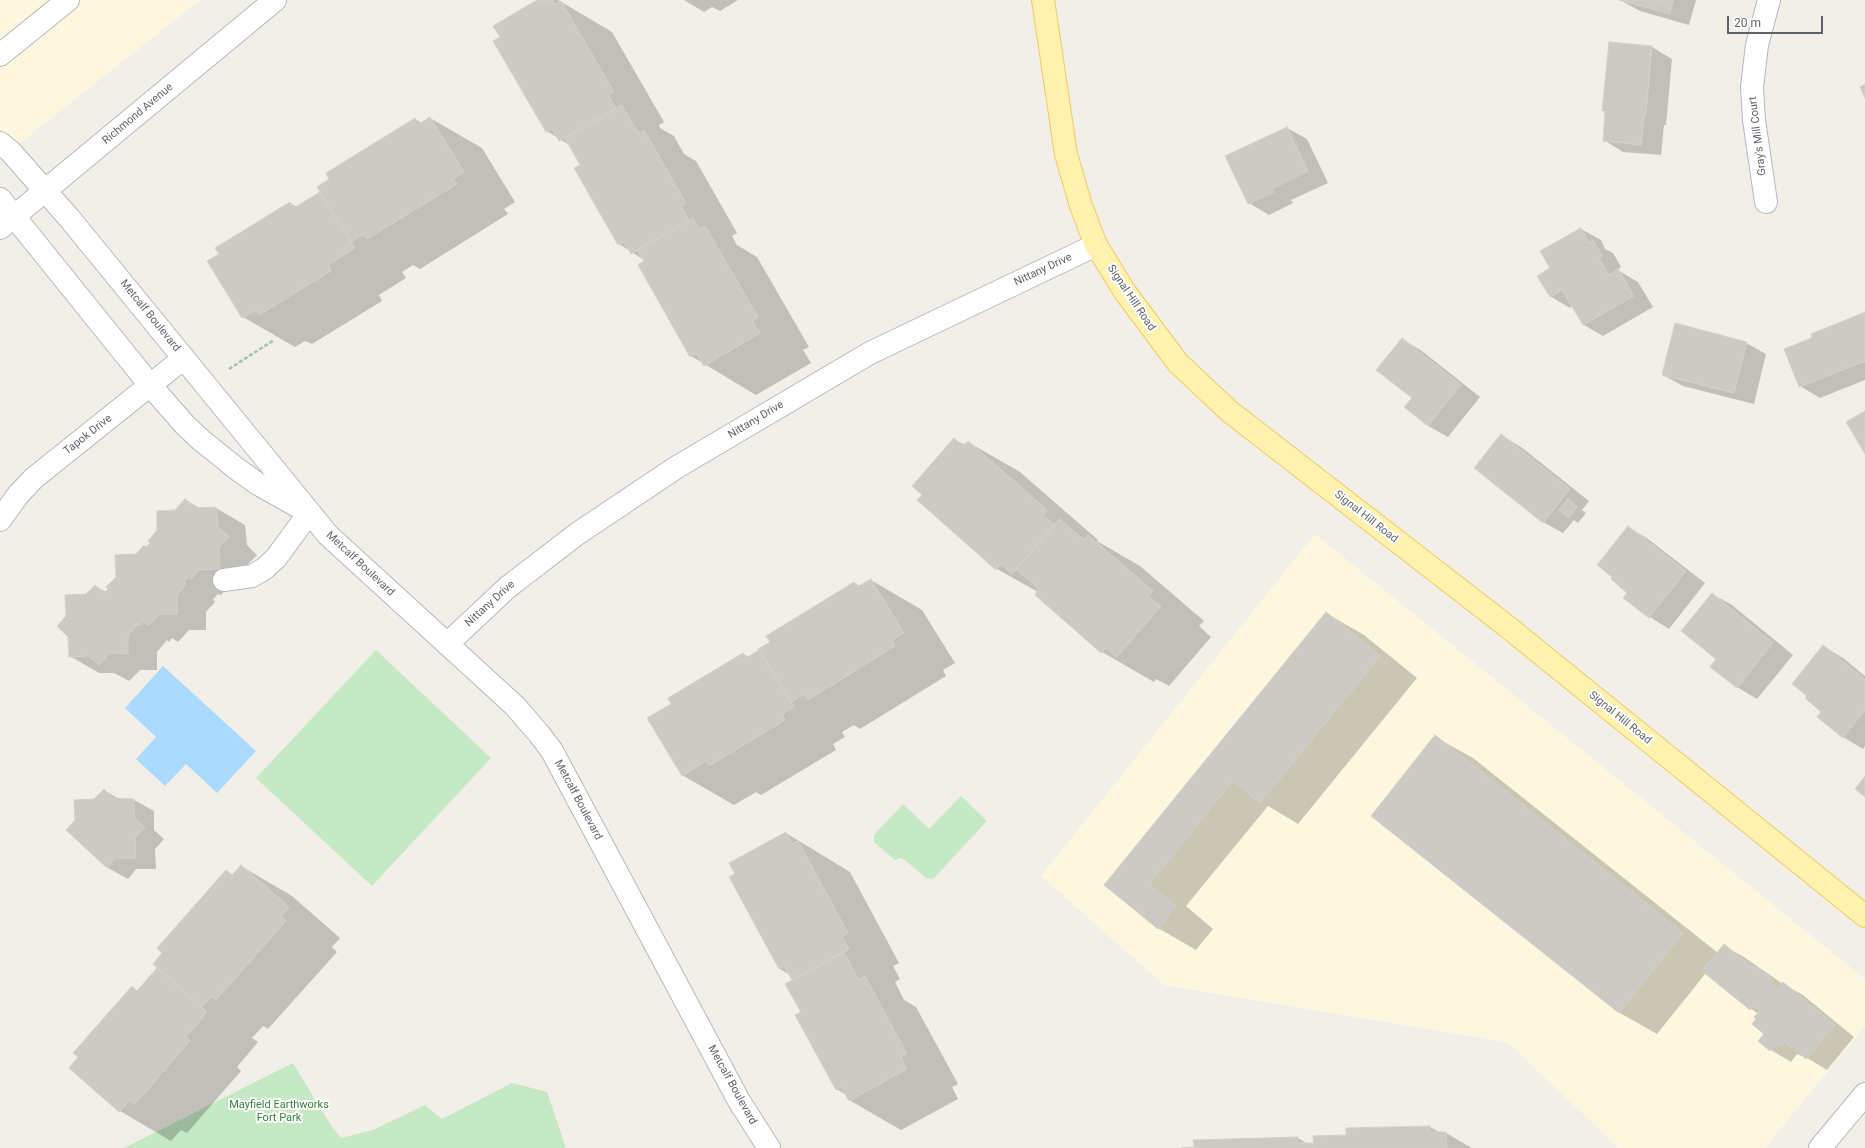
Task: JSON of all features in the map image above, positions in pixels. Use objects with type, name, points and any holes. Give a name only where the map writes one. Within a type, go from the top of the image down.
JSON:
[{"type":"main road","name":"Signal Hill Road","points":[[1043,0],[1066,154],[1081,206],[1096,245],[1125,292],[1173,356],[1229,411],[1504,624],[1865,916]]},
{"type":"street","points":[[0,55],[68,0]]},
{"type":"street","name":"Richmond Avenue","points":[[7,222],[275,0]]},
{"type":"street","name":"Gray's Mill Court","points":[[1766,202],[1754,120],[1752,87],[1756,45],[1769,0]]},
{"type":"street","name":"Metcalf Boulevard","points":[[0,143],[46,190],[309,513],[341,547],[515,706],[540,735],[552,752],[739,1101],[769,1148]]},
{"type":"street","name":"Metcalf Boulevard","points":[[0,199],[7,222],[150,385],[201,440],[237,469],[282,498],[309,513]]},
{"type":"street","name":"Nittany Drive","points":[[447,644],[508,586],[577,534],[677,467],[870,353],[1096,245]]},
{"type":"street","name":"Tapok Drive","points":[[0,520],[18,495],[34,478],[184,358]]},
{"type":"street","points":[[224,580],[252,576],[264,569],[276,558],[309,513]]},
{"type":"street","points":[[1820,1148],[1865,1094]]},
{"type":"path","points":[[204,384],[274,340]]},
{"type":"shaded area","points":[[0,0],[200,0],[0,159]]},
{"type":"shaded area","points":[[1315,534],[1865,979],[1865,1026],[1765,1148],[1619,1148],[1507,1042],[1164,985],[1041,876]]},
{"type":"green space","points":[[376,650],[491,758],[372,886],[256,778]]},
{"type":"green space","points":[[961,796],[987,821],[933,879],[926,878],[905,860],[900,858],[895,860],[874,842],[874,835],[903,804],[929,829]]},
{"type":"green space","name":"Mayfield Earthworks Fort Park","points":[[293,1063],[330,1124],[341,1138],[373,1130],[425,1105],[442,1119],[512,1083],[547,1092],[566,1148],[124,1148]]},
{"type":"water","points":[[163,666],[256,751],[217,793],[186,764],[165,786],[136,759],[156,737],[125,708]]},
{"type":"building","points":[[537,0],[552,0],[555,5],[561,1],[614,92],[608,95],[616,109],[559,141],[552,129],[546,132],[493,41],[500,37],[493,26]]},
{"type":"building","points":[[1619,0],[1673,0],[1670,14]]},
{"type":"building","points":[[1609,42],[1652,46],[1646,114],[1644,114],[1641,145],[1603,141],[1605,111],[1602,111]]},
{"type":"building","points":[[1865,84],[1865,98],[1860,87]]},
{"type":"building","points":[[622,105],[638,133],[644,130],[686,203],[681,206],[689,220],[631,254],[624,242],[618,245],[574,168],[580,165],[565,138]]},
{"type":"building","points":[[430,117],[464,172],[453,179],[457,184],[367,239],[364,234],[351,242],[317,187],[329,179],[326,173],[415,118],[419,124]]},
{"type":"building","points":[[1287,127],[1308,171],[1272,189],[1274,192],[1248,204],[1225,156]]},
{"type":"building","points":[[320,192],[355,248],[328,265],[331,271],[259,315],[256,310],[242,318],[207,261],[219,254],[215,248],[290,202],[294,208]]},
{"type":"building","points":[[693,218],[699,229],[705,226],[758,317],[752,320],[760,333],[704,366],[696,353],[690,357],[638,265],[644,261],[637,250]]},
{"type":"building","points":[[1581,228],[1589,243],[1593,240],[1602,256],[1599,258],[1609,275],[1618,269],[1634,296],[1583,325],[1562,290],[1550,297],[1537,276],[1550,268],[1540,251]]},
{"type":"building","points":[[1865,312],[1865,361],[1799,387],[1784,349],[1812,338],[1811,334]]},
{"type":"building","points":[[1675,323],[1747,342],[1734,393],[1662,375]]},
{"type":"building","points":[[1402,338],[1461,385],[1428,426],[1404,407],[1412,398],[1376,370]]},
{"type":"building","points":[[1865,411],[1865,454],[1846,422]]},
{"type":"building","points":[[1501,434],[1570,489],[1543,523],[1474,468]]},
{"type":"building","points":[[954,438],[963,446],[968,441],[1047,510],[1043,515],[1055,525],[1012,574],[1001,564],[996,570],[917,500],[922,495],[912,486]]},
{"type":"building","points":[[185,499],[196,508],[216,507],[218,527],[229,537],[219,547],[220,569],[199,570],[191,579],[188,577],[184,582],[186,584],[177,595],[177,614],[159,614],[148,626],[143,621],[139,626],[138,624],[128,635],[128,654],[110,653],[99,665],[89,656],[69,657],[68,637],[57,626],[66,616],[65,595],[86,594],[95,585],[104,593],[108,589],[106,587],[116,577],[115,555],[136,554],[144,545],[146,547],[150,543],[148,541],[157,530],[157,511],[175,510]]},
{"type":"building","points":[[1568,499],[1577,507],[1568,518],[1559,510]]},
{"type":"building","points":[[1059,519],[1084,540],[1088,535],[1153,591],[1148,596],[1161,606],[1117,657],[1106,648],[1101,653],[1035,595],[1039,589],[1016,569]]},
{"type":"building","points":[[1628,526],[1686,571],[1649,618],[1623,598],[1627,593],[1611,579],[1612,577],[1597,565]]},
{"type":"building","points":[[871,579],[904,633],[892,640],[895,646],[808,700],[804,694],[791,702],[758,649],[770,642],[766,636],[854,582],[857,587]]},
{"type":"building","points":[[1712,593],[1773,643],[1737,688],[1710,667],[1716,659],[1681,631]]},
{"type":"building","points":[[1326,612],[1380,656],[1260,803],[1233,781],[1149,884],[1176,906],[1158,929],[1104,885]]},
{"type":"building","points":[[1823,645],[1865,679],[1865,710],[1843,738],[1817,717],[1821,712],[1805,698],[1807,696],[1792,684]]},
{"type":"building","points":[[759,650],[794,707],[782,714],[785,720],[709,766],[706,761],[682,776],[647,718],[671,704],[668,698],[743,653],[746,658]]},
{"type":"building","points":[[1435,735],[1683,933],[1619,1013],[1371,816]]},
{"type":"building","points":[[1865,776],[1865,797],[1855,789]]},
{"type":"building","points":[[104,789],[113,798],[134,799],[134,818],[145,827],[135,838],[136,858],[116,858],[107,868],[66,830],[75,820],[74,800],[94,799]]},
{"type":"building","points":[[786,832],[792,844],[798,841],[848,933],[842,936],[849,949],[792,980],[784,966],[779,969],[729,877],[735,874],[729,863]]},
{"type":"building","points":[[241,865],[289,907],[281,917],[286,921],[216,1000],[212,996],[201,1007],[153,964],[162,953],[157,948],[226,870],[232,875]]},
{"type":"building","points":[[1724,944],[1753,968],[1755,965],[1773,980],[1770,983],[1777,989],[1783,982],[1835,1025],[1806,1059],[1784,1041],[1781,1046],[1777,1043],[1770,1051],[1758,1041],[1764,1034],[1752,1024],[1756,1019],[1754,1017],[1760,1011],[1754,1006],[1750,1010],[1702,971]]},
{"type":"building","points":[[844,952],[858,979],[865,976],[907,1054],[901,1057],[907,1069],[849,1101],[841,1087],[836,1090],[795,1015],[801,1012],[785,984]]},
{"type":"building","points":[[157,968],[207,1012],[186,1037],[190,1041],[135,1104],[130,1100],[119,1112],[69,1068],[78,1057],[73,1053],[132,986],[137,991]]},
{"type":"building","points":[[1430,1126],[1430,1132],[1446,1132],[1447,1148],[1314,1148],[1313,1136],[1346,1135],[1346,1128]]},
{"type":"building","points":[[1298,1137],[1298,1143],[1314,1143],[1314,1148],[1181,1148],[1194,1147],[1193,1140]]}]
